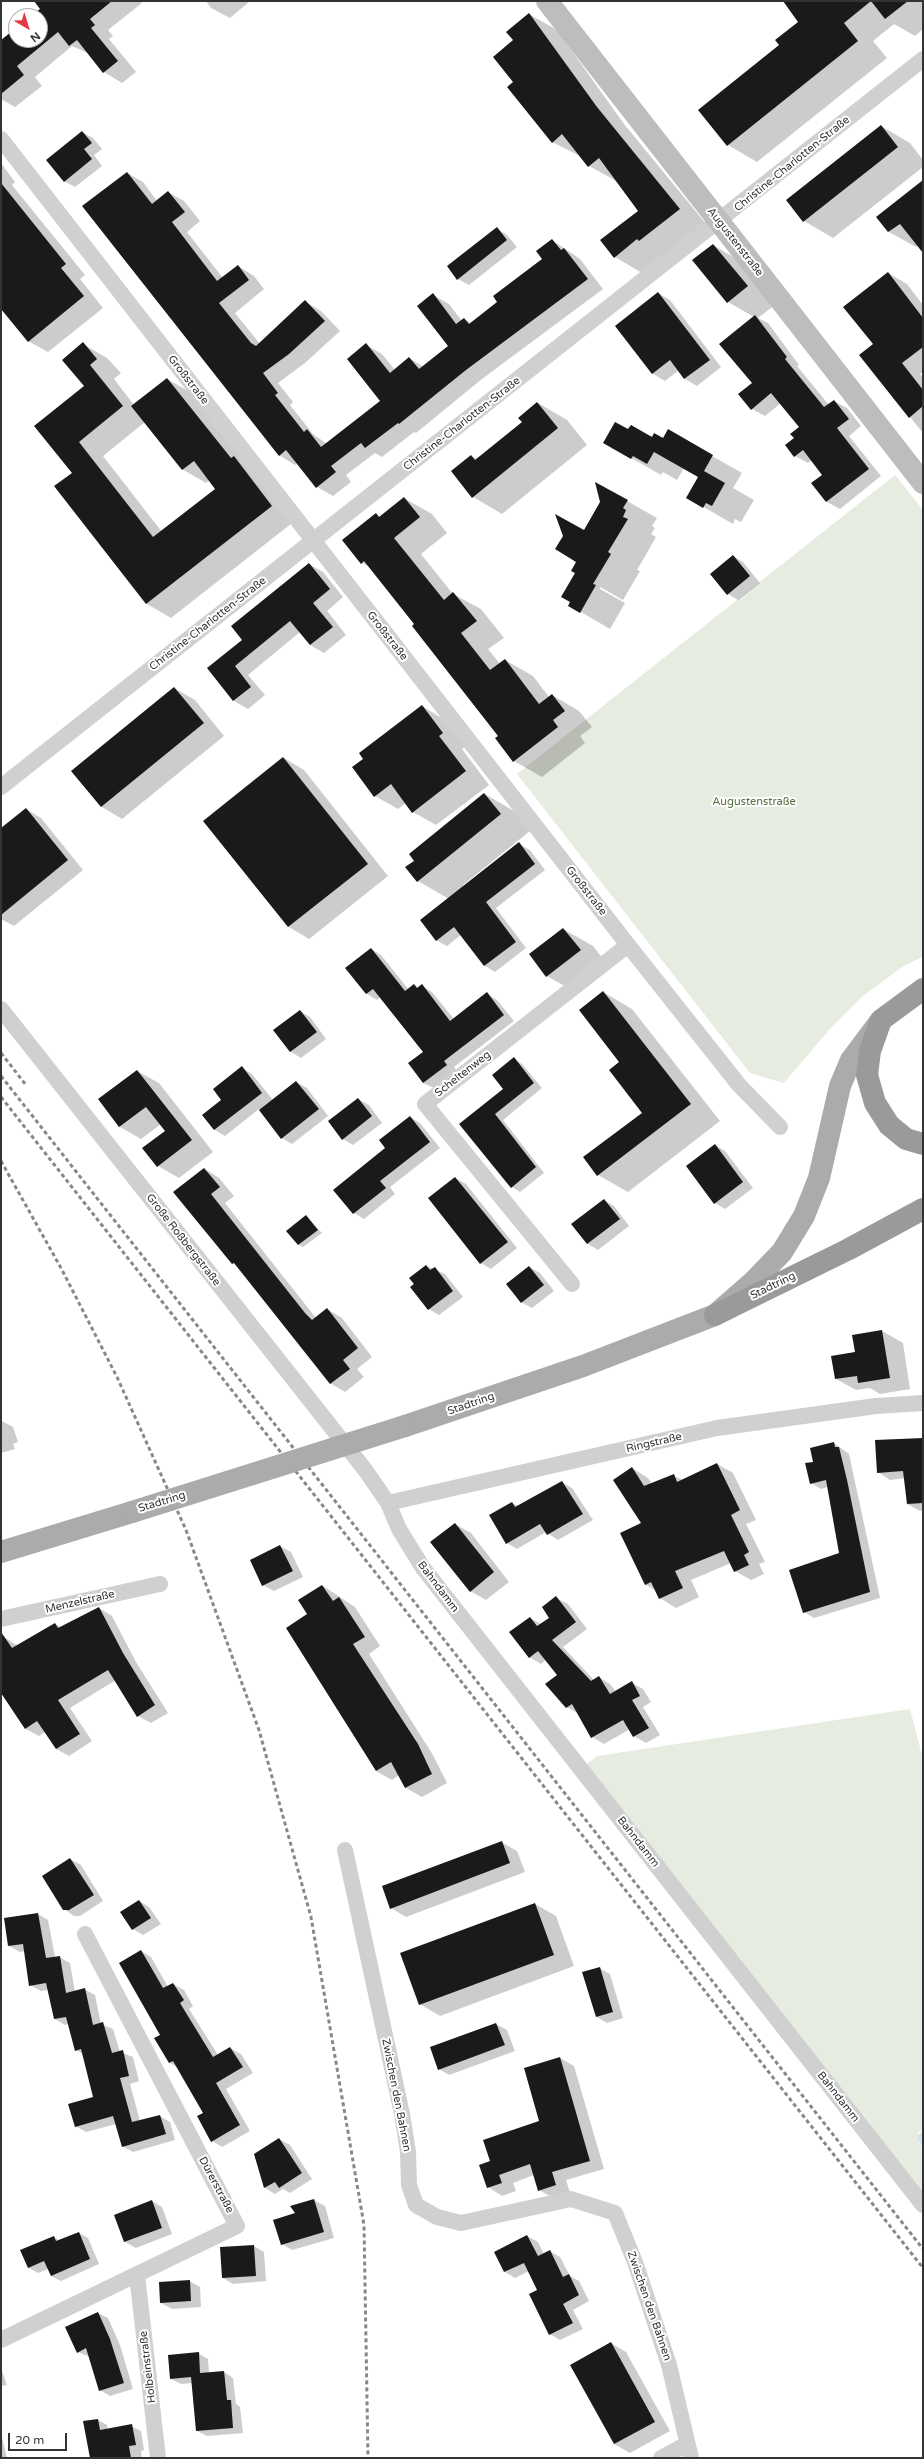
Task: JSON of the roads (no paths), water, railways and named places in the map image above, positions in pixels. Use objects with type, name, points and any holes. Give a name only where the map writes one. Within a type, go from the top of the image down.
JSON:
[{"type":"highway","points":[[923,988],[881,1020],[870,1051],[866,1075],[875,1102],[889,1125],[906,1139],[923,1144]]},
{"type":"highway","name":"Stadtring","points":[[715,1315],[849,1249],[923,1209]]},
{"type":"main road","points":[[715,1315],[754,1281],[782,1252],[804,1216],[819,1178],[840,1086],[851,1060],[881,1020]]},
{"type":"main road","name":"Stadtring","points":[[1,1552],[405,1426],[582,1366],[715,1315]]},
{"type":"street","name":"Augustenstraße","points":[[547,1],[923,483]]},
{"type":"street","name":"Christine-Charlotten-Straße","points":[[1,787],[719,222],[923,59]]},
{"type":"street","name":"Großstraße","points":[[1,139],[628,945],[739,1085],[780,1127]]},
{"type":"street","name":"Scheltenweg","points":[[572,1284],[425,1104],[628,945]]},
{"type":"street","name":"Große Roßbergstraße","points":[[1,1009],[366,1471]]},
{"type":"street","name":"Ringstraße","points":[[388,1503],[717,1428],[876,1406],[923,1403]]},
{"type":"street","name":"Bahndamm","points":[[366,1471],[388,1503],[399,1529],[423,1568],[923,2204]]},
{"type":"street","name":"Menzelstraße","points":[[1,1619],[160,1584]]},
{"type":"street","name":"Zwischen den Bahnen","points":[[345,1850],[402,2114],[408,2152],[409,2185],[416,2205],[437,2218],[461,2224],[571,2199],[615,2212],[635,2262],[669,2365],[689,2451],[661,2458]]},
{"type":"street","name":"Dürerstraße","points":[[1,2340],[238,2226],[85,1934]]},
{"type":"street","name":"Holbeinstraße","points":[[137,2275],[158,2458]]},
{"type":"water","points":[[923,2129],[923,2148],[917,2138]]},
{"type":"railway","points":[[1,1053],[26,1085]]},
{"type":"railway","points":[[1,1076],[923,2249]]},
{"type":"railway","points":[[1,1097],[923,2268]]},
{"type":"railway","points":[[1,1161],[61,1268],[117,1377],[186,1530],[259,1730],[311,1917],[364,2225],[368,2458]]}]
